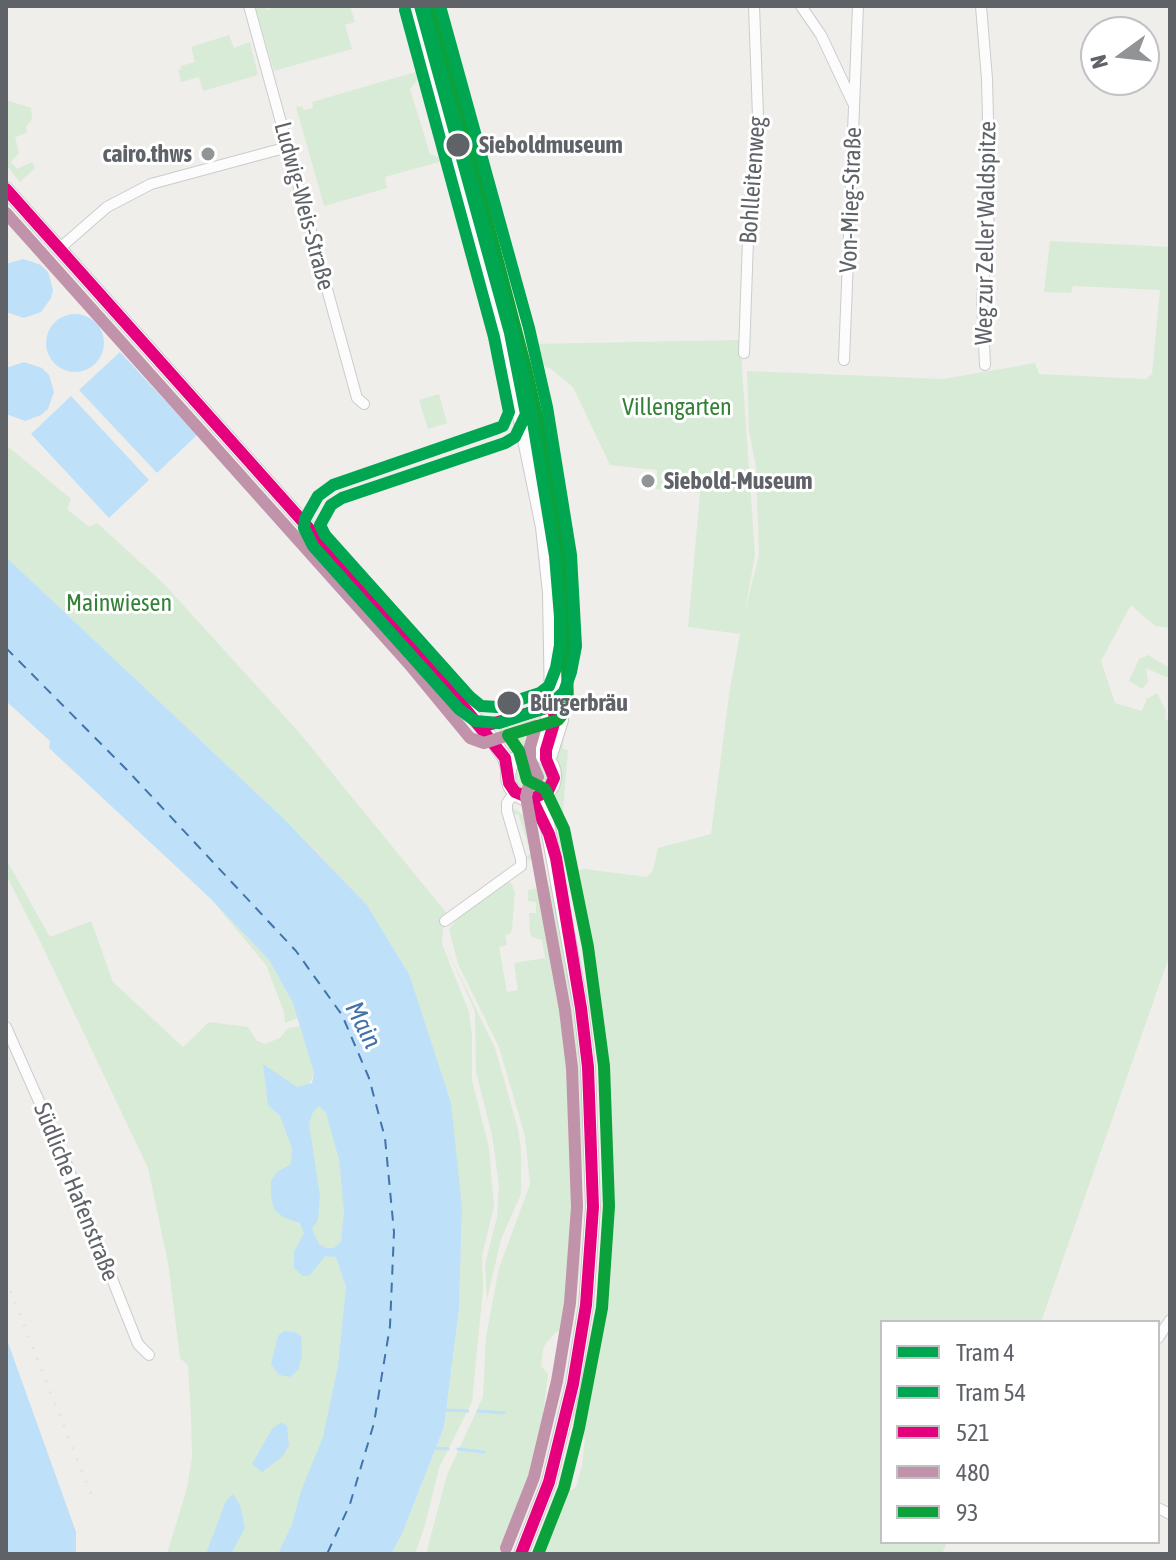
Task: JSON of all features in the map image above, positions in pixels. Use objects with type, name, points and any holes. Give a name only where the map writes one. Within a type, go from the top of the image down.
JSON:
[{"type":"main road","points":[[414,6],[543,482]]},
{"type":"main road","points":[[430,6],[528,365],[556,592],[561,720],[550,755],[520,756],[500,740],[491,738]]},
{"type":"main road","points":[[6,189],[421,654],[505,758],[512,796],[537,797],[552,785],[553,771],[542,756]]},
{"type":"main road","points":[[470,221],[488,217]]},
{"type":"main road","points":[[494,308],[512,303]]},
{"type":"main road","points":[[509,771],[520,756]]},
{"type":"main road","points":[[521,1554],[549,1482],[573,1384],[586,1305],[593,1207],[588,1067],[581,1008],[562,895],[549,834],[541,822],[537,797]]},
{"type":"street","name":"Ludwig-Weis-Straße","points":[[249,6],[357,398],[364,404]]},
{"type":"street","name":"Bohlleitenweg","points":[[744,353],[749,212],[758,116],[754,6]]},
{"type":"street","name":"Von-Mieg-Straße","points":[[801,6],[821,35],[854,105],[844,360]]},
{"type":"street","points":[[854,105],[858,6]]},
{"type":"street","name":"Weg zur Zeller Waldspitze","points":[[981,6],[987,79],[990,198],[982,301],[985,365]]},
{"type":"street","points":[[60,248],[107,207],[151,184],[288,147]]},
{"type":"street","points":[[445,921],[521,866],[507,811],[512,796]]},
{"type":"street","name":"Südliche Hafenstraße","points":[[6,1027],[62,1153],[138,1344],[149,1355]]},
{"type":"green space","points":[[255,6],[265,6],[267,10],[276,6],[350,6],[355,22],[345,25],[352,49],[274,71]]},
{"type":"green space","points":[[229,35],[234,48],[250,42],[258,75],[203,91],[199,77],[181,82],[178,70],[195,62],[191,47]]},
{"type":"green space","points":[[419,71],[420,77],[410,89],[430,154],[446,160],[385,177],[387,188],[324,206],[296,107],[302,106],[304,110],[313,108],[312,102]]},
{"type":"green space","points":[[6,100],[31,108],[32,119],[26,127],[27,133],[15,137],[19,153],[11,162],[17,169],[32,162],[35,168],[20,182],[6,165]]},
{"type":"green space","name":"Villengarten","points":[[1050,241],[1170,247],[1170,628],[1155,626],[1131,605],[1101,661],[1115,703],[1142,711],[1147,699],[1157,693],[1166,711],[1165,719],[1170,721],[1170,954],[1042,1320],[880,1320],[880,1544],[946,1544],[942,1554],[538,1554],[547,1537],[557,1499],[576,1487],[582,1466],[585,1439],[573,1415],[577,1395],[581,1397],[601,1269],[603,1077],[572,871],[585,869],[647,877],[653,870],[658,848],[711,834],[740,634],[688,627],[700,493],[656,489],[657,470],[610,465],[573,387],[551,369],[533,360],[530,344],[740,340],[755,555],[745,611],[759,555],[756,467],[749,431],[747,371],[943,379],[1035,363],[1039,374],[1146,379],[1152,374],[1160,290],[1073,286],[1071,293],[1044,292]]},
{"type":"green space","points":[[439,394],[447,423],[428,429],[419,400]]},
{"type":"green space","name":"Mainwiesen","points":[[6,445],[71,499],[67,509],[89,527],[97,523],[163,583],[297,730],[449,916],[443,929],[442,944],[469,1012],[472,1080],[489,1148],[494,1206],[482,1256],[483,1289],[472,1402],[439,1468],[415,1554],[391,1554],[402,1534],[444,1427],[459,1309],[462,1208],[409,974],[367,905],[284,819],[6,557]]},
{"type":"green space","points":[[1148,655],[1170,668],[1170,679],[1146,668],[1148,682],[1142,689],[1129,681],[1139,659]]},
{"type":"green space","points":[[535,714],[543,716],[532,747],[515,747],[501,735],[499,730],[502,726]]},
{"type":"green space","points":[[562,734],[563,749],[568,750],[561,834],[564,852],[561,853],[550,800],[559,782],[555,755]]},
{"type":"green space","points":[[531,757],[544,763],[550,776],[544,789],[531,795],[518,789],[512,776],[518,763]]},
{"type":"green space","points":[[512,807],[529,819],[543,856],[525,858],[531,853],[518,814],[511,816]]},
{"type":"green space","points":[[6,859],[50,937],[91,921],[113,982],[183,1047],[209,1022],[248,1027],[257,1041],[265,1044],[280,1038],[288,1028],[301,1026],[314,1073],[293,1124],[295,1220],[323,1254],[339,1256],[347,1294],[339,1367],[323,1438],[293,1524],[279,1554],[167,1554],[187,1488],[192,1457],[191,1416],[188,1365],[180,1358],[168,1263],[148,1168],[6,875]]},
{"type":"green space","points":[[507,882],[511,883],[515,892],[512,929],[510,934],[505,935],[507,945],[499,947],[507,992],[518,990],[514,963],[545,958],[542,940],[532,937],[530,933],[529,913],[536,913],[536,902],[528,901],[528,890],[552,885],[565,950],[580,1070],[583,1139],[580,1264],[573,1327],[565,1327],[555,1333],[543,1350],[541,1366],[548,1374],[540,1440],[544,1461],[509,1554],[426,1554],[447,1475],[483,1397],[486,1337],[499,1268],[530,1184],[525,1136],[499,1047],[458,964],[449,929],[460,916]]},
{"type":"green space","points":[[211,899],[269,960],[298,1018],[285,1023],[284,1012],[266,965]]},
{"type":"green space","points":[[446,947],[495,1048],[521,1150],[521,1194],[501,1239],[487,1300],[485,1264],[497,1217],[499,1185],[492,1135],[476,1072],[475,1011]]},
{"type":"green space","points":[[315,1103],[325,1110],[342,1158],[345,1200],[341,1246],[333,1249],[320,1250],[311,1229],[306,1121]]},
{"type":"water","points":[[23,259],[41,265],[48,272],[53,290],[41,312],[24,318],[6,312],[6,264]]},
{"type":"water","points":[[75,314],[96,322],[104,343],[96,364],[75,372],[54,364],[46,343],[54,322]]},
{"type":"water","points":[[120,352],[197,435],[157,473],[79,390]]},
{"type":"water","points":[[24,362],[42,368],[49,375],[54,392],[48,409],[25,421],[6,414],[6,368]]},
{"type":"water","points":[[71,396],[149,480],[109,518],[31,434]]},
{"type":"water","name":"Main","points":[[6,557],[284,819],[367,905],[409,974],[451,1103],[462,1208],[459,1309],[444,1427],[402,1534],[391,1554],[278,1554],[323,1437],[338,1366],[346,1287],[336,1257],[325,1256],[310,1275],[303,1276],[294,1268],[294,1252],[304,1233],[299,1223],[283,1217],[274,1209],[271,1196],[271,1181],[277,1172],[291,1164],[292,1148],[280,1116],[268,1105],[263,1064],[297,1087],[312,1083],[314,1073],[293,1003],[269,960],[211,899],[49,748],[50,741],[6,701]],"holes":[[[319,1106],[326,1113],[339,1159],[344,1210],[341,1242],[334,1248],[319,1244],[312,1229],[318,1220],[320,1196],[309,1124]]]},
{"type":"water","points":[[284,1331],[301,1336],[302,1356],[298,1370],[290,1377],[279,1375],[271,1364],[278,1336]]},
{"type":"water","points":[[6,1337],[76,1532],[76,1554],[6,1554]]},
{"type":"water","points":[[281,1422],[287,1426],[289,1445],[283,1456],[262,1472],[252,1464],[272,1429]]},
{"type":"water","points":[[233,1494],[240,1505],[245,1528],[231,1554],[206,1554],[226,1501]]},
{"type":"waterway","points":[[446,1410],[468,1411]]},
{"type":"waterway","points":[[478,1411],[504,1413]]},
{"type":"waterway","points":[[435,1448],[448,1449]]},
{"type":"waterway","points":[[458,1449],[484,1452]]},
{"type":"ferry route","points":[[6,648],[127,770],[296,951],[342,1015],[369,1078],[385,1138],[394,1232],[390,1326],[374,1423],[350,1504],[327,1554]]},
{"type":"railway","points":[[6,1280],[93,1499]]},
{"type":"tram line","name":"4","points":[[420,6],[510,333],[526,414],[515,437],[505,443],[342,498],[331,505],[320,525],[325,535],[470,697],[481,706],[497,707],[540,693],[549,686],[556,668],[560,617],[555,556],[531,410],[513,332],[423,6]]},
{"type":"tram line","name":"54","points":[[405,10],[494,337],[509,412],[503,426],[333,485],[318,496],[305,519],[304,528],[313,546],[459,709],[475,721],[499,723],[548,707],[564,692],[576,646],[571,555],[547,407],[529,328],[440,6]]},
{"type":"transit line","name":"93","points":[[431,6],[526,368],[552,482],[565,574],[568,708],[558,720],[508,735],[519,751],[527,780],[545,789],[564,829],[588,947],[604,1066],[609,1206],[602,1308],[564,1488],[538,1554]]},
{"type":"transit line","name":"521","points":[[6,189],[421,654],[505,758],[509,783],[515,792],[532,799],[548,791],[554,778],[546,759],[555,720],[553,706],[481,727]]},
{"type":"transit line","name":"480","points":[[6,213],[409,664],[470,738],[484,743],[536,726],[530,759],[538,777],[528,788],[526,797],[565,1010],[572,1068],[577,1207],[570,1303],[557,1381],[534,1477],[506,1548]]},
{"type":"transit line","name":"521","points":[[521,1554],[549,1482],[573,1384],[586,1305],[593,1207],[588,1067],[581,1008],[556,858],[549,834],[532,799]]},
{"type":"place","name":"Sieboldmuseum","points":[[458,145]]},
{"type":"place","name":"cairo.thws","points":[[208,154]]},
{"type":"place","name":"Siebold-Museum","points":[[648,481]]},
{"type":"place","name":"Bürgerbräu","points":[[509,703]]}]
